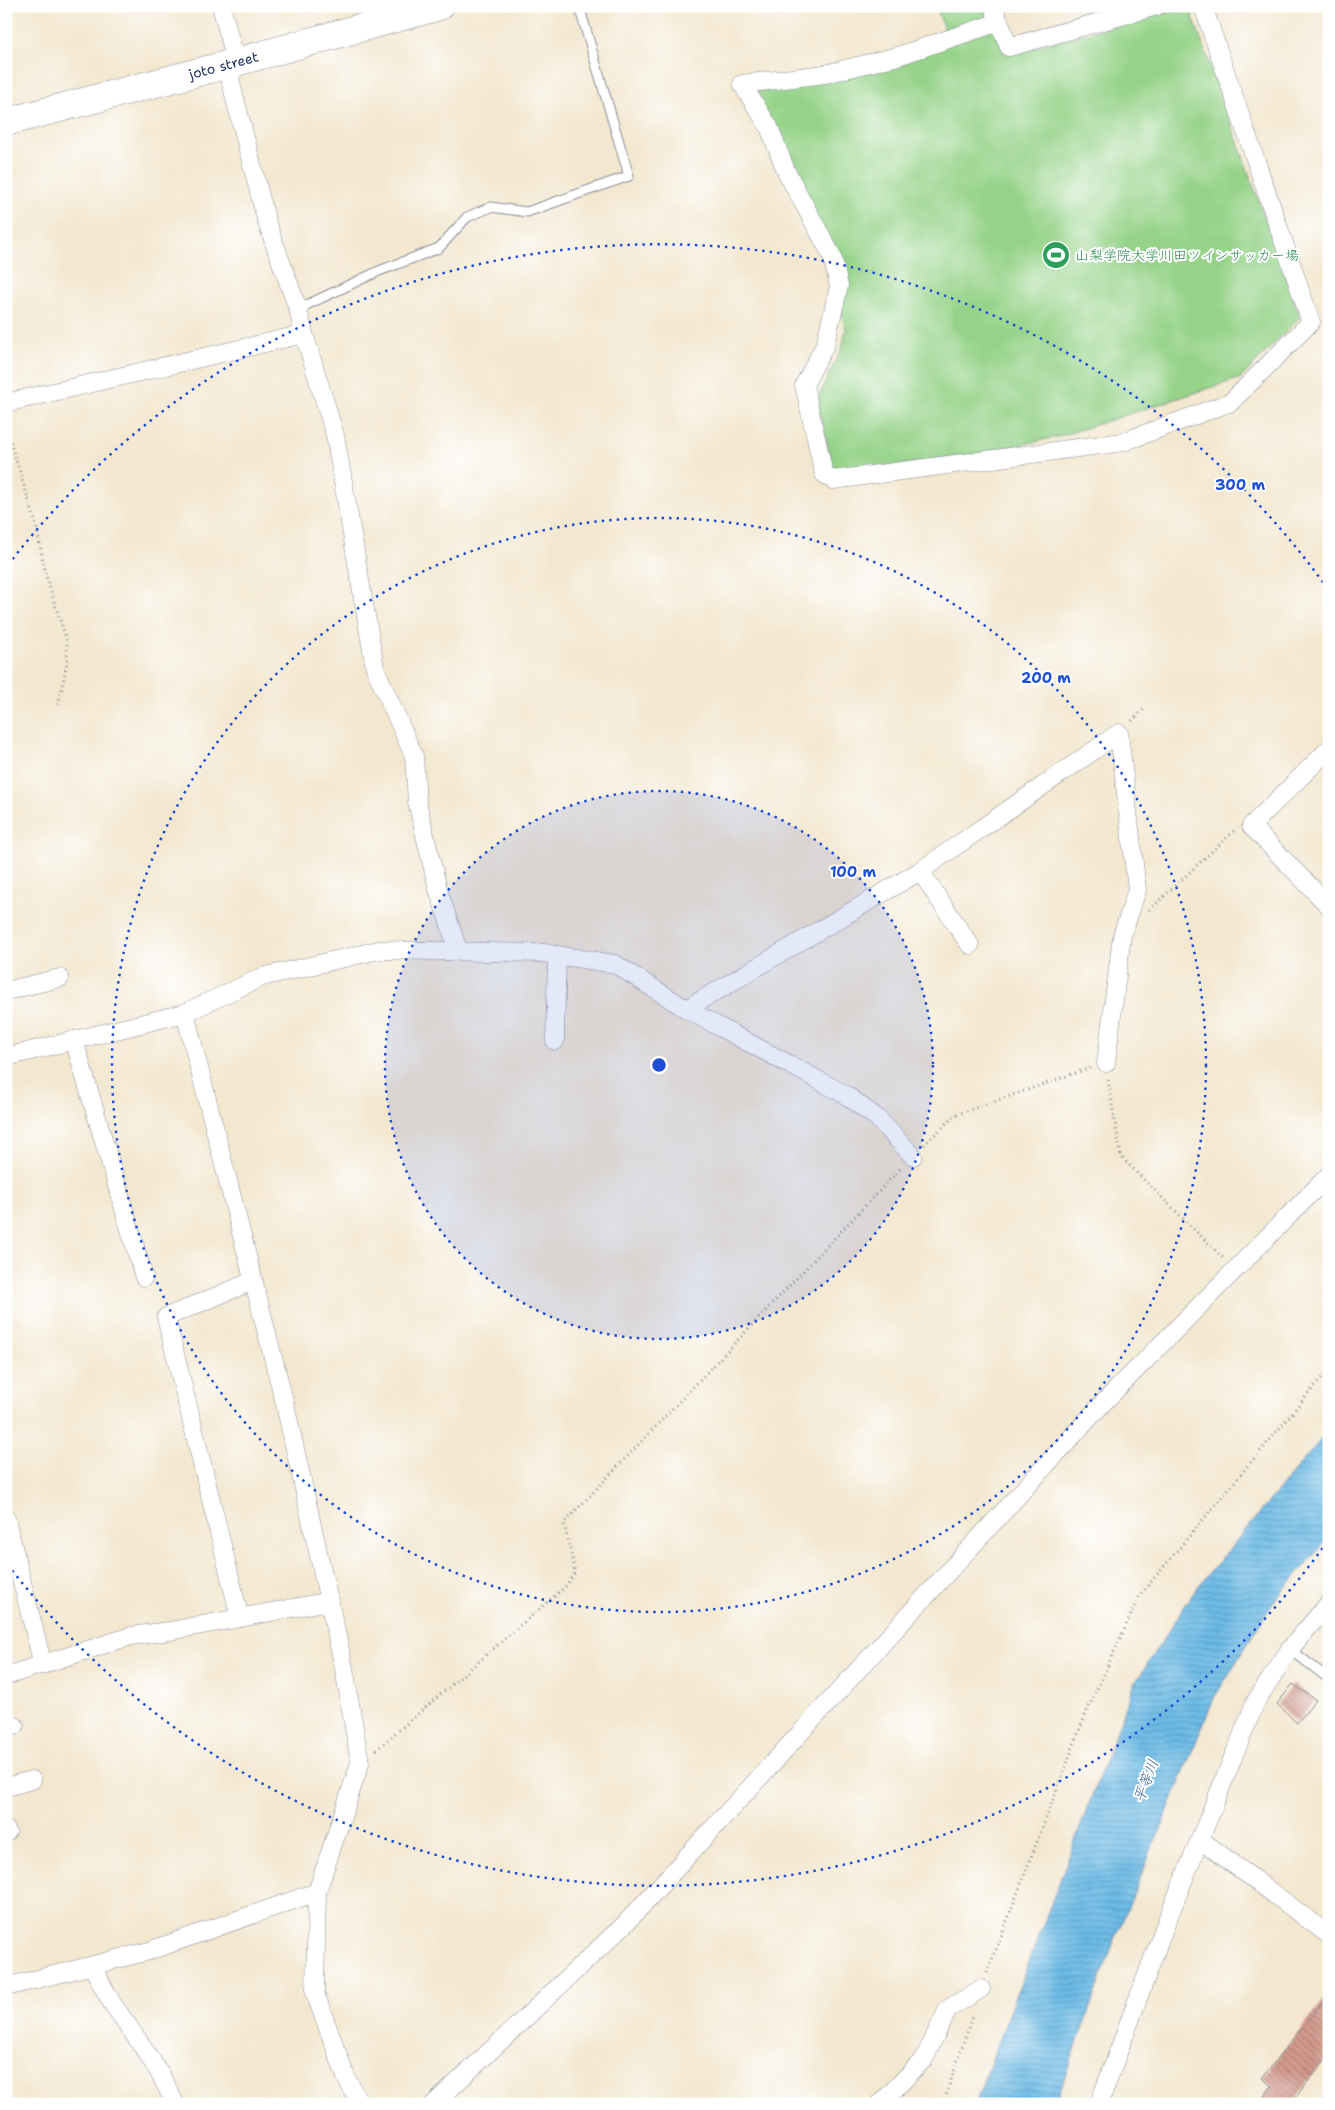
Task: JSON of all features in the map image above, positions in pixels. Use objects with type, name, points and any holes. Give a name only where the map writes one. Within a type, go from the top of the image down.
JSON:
[{"type":"highway","name":"joto street","points":[[6,122],[440,6]]},
{"type":"street","points":[[221,6],[236,62],[230,79],[267,223],[298,309],[335,435],[375,668],[414,756],[417,802],[438,889],[458,950]]},
{"type":"street","points":[[1157,6],[1009,46],[996,14],[898,56],[825,74],[742,84],[769,126],[786,171],[832,256],[839,286],[825,345],[804,385],[824,474],[833,480],[1122,442],[1231,402],[1311,322],[1203,6]]},
{"type":"street","points":[[6,403],[304,334]]},
{"type":"street","points":[[686,1009],[920,871],[1119,733],[1137,890],[1122,936],[1106,1063]]},
{"type":"street","points":[[1329,749],[1251,826],[1329,906]]},
{"type":"street","points":[[920,871],[970,946]]},
{"type":"street","points":[[6,1057],[185,1013],[262,977],[379,950],[458,950],[557,955],[615,964],[686,1009],[846,1095],[877,1118],[913,1156]]},
{"type":"street","points":[[555,1041],[557,955]]},
{"type":"street","points":[[6,991],[60,978]]},
{"type":"street","points":[[185,1013],[252,1281],[279,1379],[330,1601],[344,1668],[360,1763],[318,1892],[315,1993],[346,2077],[360,2104]]},
{"type":"street","points":[[74,1040],[144,1277]]},
{"type":"street","points":[[434,2104],[625,1924],[1102,1403],[1329,1175]]},
{"type":"street","points":[[240,1618],[166,1317],[252,1281]]},
{"type":"street","points":[[6,1519],[43,1665]]},
{"type":"street","points":[[6,1676],[131,1636],[170,1631],[330,1601]]},
{"type":"street","points":[[1099,2104],[1166,1923],[1256,1701],[1290,1649],[1329,1603]]},
{"type":"street","points":[[6,1787],[32,1780]]},
{"type":"street","points":[[1201,1840],[1329,1935]]},
{"type":"street","points":[[6,1987],[149,1952],[318,1892]]},
{"type":"street","points":[[92,1966],[111,2001],[130,2025],[165,2081],[175,2104]]},
{"type":"street","points":[[880,2104],[924,2059],[948,2009],[981,1989]]},
{"type":"lane","points":[[298,309],[379,271],[439,248],[467,217],[491,207],[527,212],[629,176],[579,6]]},
{"type":"lane","points":[[1290,1649],[1329,1679]]},
{"type":"path","points":[[6,428],[35,520],[46,576],[67,642],[67,662],[58,708]]},
{"type":"path","points":[[1122,936],[1233,830],[1251,826]]},
{"type":"path","points":[[360,1763],[565,1587],[575,1572],[564,1523],[913,1156],[955,1115],[1106,1063],[1121,1157],[1235,1270]]},
{"type":"path","points":[[942,2104],[981,1989],[1086,1713],[1140,1595],[1329,1369]]},
{"type":"green space","name":"山梨学院大学川田ツインサッカー場","points":[[936,6],[989,6],[1005,55],[1189,6],[1300,317],[1241,378],[1057,437],[982,453],[835,475],[817,400],[843,345],[846,329],[839,306],[846,283],[755,92],[949,44]]},
{"type":"water","name":"平等川","points":[[1329,1430],[1329,1538],[1274,1601],[1214,1698],[1113,1944],[1055,2104],[975,2104],[1135,1683],[1196,1589]]},
{"type":"building","points":[[1293,1684],[1316,1700],[1297,1723],[1277,1704]]},
{"type":"building","points":[[1329,1994],[1329,2055],[1290,2104],[1258,2104],[1272,2086],[1262,2078]]},
{"type":"place","name":"山梨学院大学川田ツインサッカー場","points":[[1056,255]]}]
